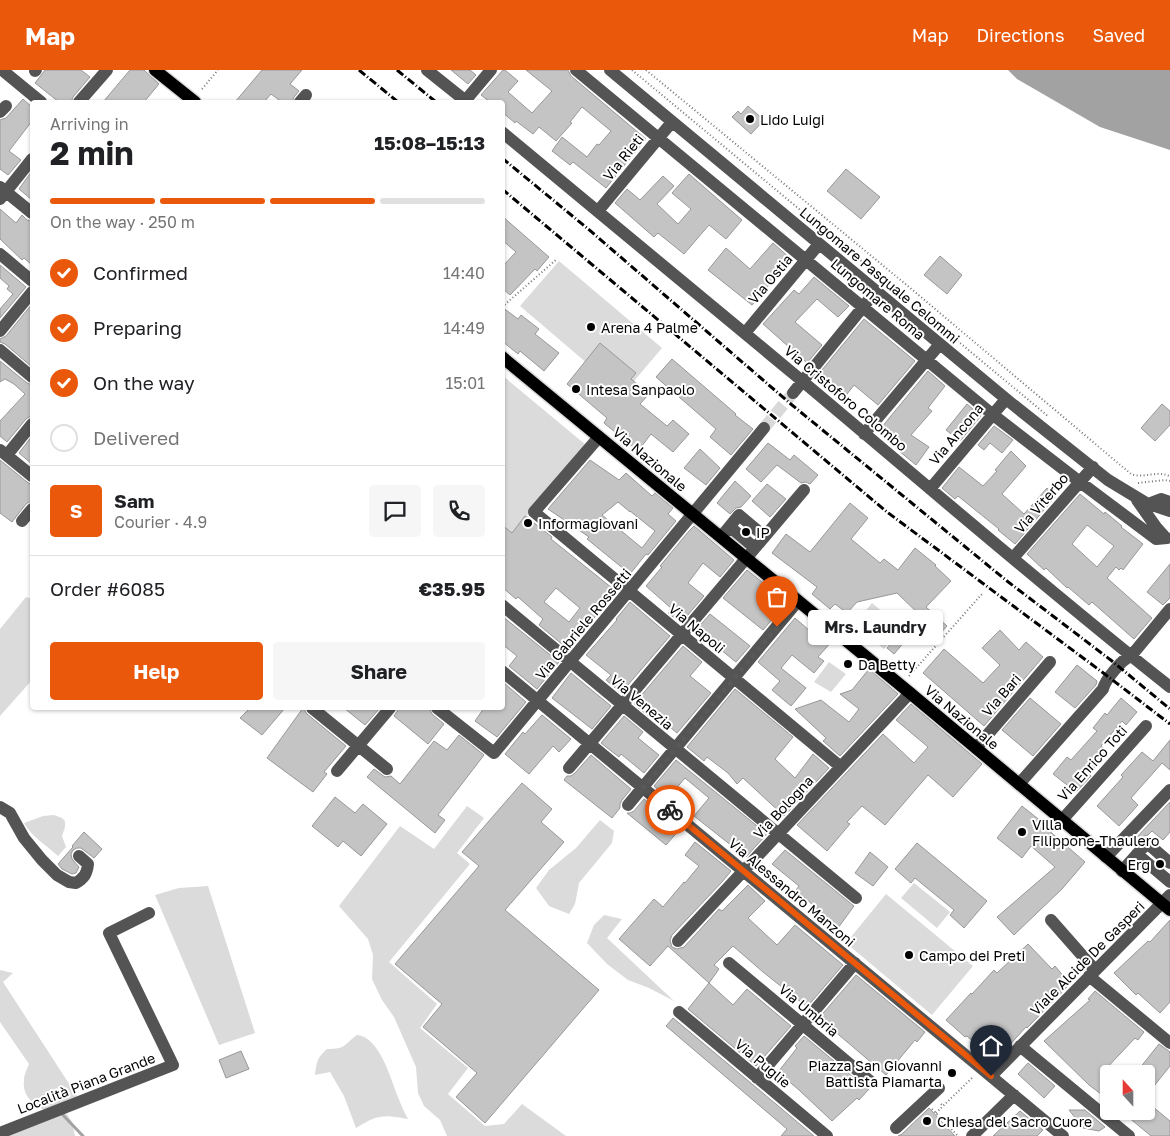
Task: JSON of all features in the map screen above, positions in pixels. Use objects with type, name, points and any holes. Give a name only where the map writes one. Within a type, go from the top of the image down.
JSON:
[{"type":"main road","points":[[155,70],[192,100]]},
{"type":"main road","name":"Via Nazionale","points":[[505,359],[694,514],[725,532],[750,553],[798,601],[1122,870],[1167,903]]},
{"type":"street","points":[[2,70],[39,100]]},
{"type":"street","points":[[81,100],[106,70]]},
{"type":"street","points":[[427,70],[464,100]]},
{"type":"street","points":[[468,100],[491,70]]},
{"type":"street","name":"Lungomare Roma","points":[[576,70],[992,414],[1156,539],[1167,539]]},
{"type":"street","name":"Lungomare Pasquale Celommi","points":[[610,70],[1006,399],[1108,480],[1136,498],[1170,511]]},
{"type":"street","name":"Via Rieti","points":[[598,211],[672,122]]},
{"type":"street","name":"Via Cristoforo Colombo","points":[[505,134],[1170,687]]},
{"type":"street","points":[[30,161],[2,192],[30,213]]},
{"type":"street","name":"Via Ostia","points":[[745,333],[819,244]]},
{"type":"street","points":[[0,254],[30,279]]},
{"type":"street","points":[[793,393],[876,291]]},
{"type":"street","points":[[0,331],[30,294]]},
{"type":"street","points":[[864,434],[940,344]]},
{"type":"street","points":[[0,350],[30,375]]},
{"type":"street","name":"Via Ancona","points":[[930,489],[1006,399]]},
{"type":"street","points":[[30,426],[3,452],[30,474]]},
{"type":"street","name":"Via Gabriele Rossetti","points":[[439,710],[494,754],[764,428]]},
{"type":"street","name":"Via Napoli","points":[[599,437],[534,512],[841,767]]},
{"type":"street","name":"Via Viterbo","points":[[1013,558],[1092,467]]},
{"type":"street","points":[[569,768],[804,490]]},
{"type":"street","name":"Lungomare Pasquale Celommi","points":[[1136,498],[1156,527],[1167,539]]},
{"type":"street","points":[[1148,504],[1161,499],[1170,502]]},
{"type":"street","points":[[22,521],[30,511]]},
{"type":"street","points":[[725,532],[739,515],[764,536]]},
{"type":"street","points":[[1167,539],[1162,526],[1163,521],[1170,517]]},
{"type":"street","points":[[628,805],[798,601]]},
{"type":"street","name":"Via Venezia","points":[[505,607],[856,898]]},
{"type":"street","points":[[1019,784],[1103,689],[1104,683],[1126,658],[1131,656],[1170,610]]},
{"type":"street","name":"Via Bari","points":[[976,748],[1050,662]]},
{"type":"street","name":"Via Alessandro Manzoni","points":[[505,674],[1063,1136]]},
{"type":"street","name":"Via Bologna","points":[[678,941],[841,767],[905,689]]},
{"type":"street","points":[[314,710],[387,769]]},
{"type":"street","points":[[337,771],[388,710]]},
{"type":"street","name":"Via Enrico Toti","points":[[1062,820],[1146,726]]},
{"type":"street","points":[[1106,856],[1170,790]]},
{"type":"street","points":[[0,807],[10,813],[24,838],[42,860],[57,875],[69,882],[76,883],[87,872],[88,864],[78,856]]},
{"type":"street","points":[[1122,870],[1147,843],[1170,863]]},
{"type":"street","points":[[1137,854],[1170,882]]},
{"type":"street","name":"Viale Alcide De Gasperi","points":[[986,1072],[1020,1046],[1092,973],[1167,903]]},
{"type":"street","name":"Località Piana Grande","points":[[0,1133],[173,1065],[109,933],[149,912]]},
{"type":"street","points":[[1051,920],[1092,973],[1170,1043]]},
{"type":"street","name":"Via Umbria","points":[[729,963],[870,1080]]},
{"type":"street","points":[[757,1078],[855,963]]},
{"type":"street","name":"Via Puglie","points":[[678,1012],[827,1136]]},
{"type":"street","points":[[1020,1046],[1129,1136]]},
{"type":"street","points":[[896,1128],[939,1088]]},
{"type":"street","points":[[972,1136],[1014,1095]]},
{"type":"path","points":[[202,89],[218,70]]},
{"type":"path","name":"Lungomare Pasquale Celommi","points":[[632,70],[1049,417]]},
{"type":"path","name":"Lungomare Pasquale Celommi","points":[[646,70],[909,287],[1131,474],[1136,476],[1164,474],[1169,476]]},
{"type":"path","points":[[505,303],[557,258]]},
{"type":"path","points":[[1134,483],[1170,480]]},
{"type":"path","points":[[905,689],[982,594]]},
{"type":"path","points":[[936,1113],[986,1072]]},
{"type":"path","points":[[938,1101],[943,1106]]},
{"type":"path","points":[[928,1104],[958,1136]]},
{"type":"shaded area","points":[[1008,70],[1170,70],[1170,150],[1100,127],[1017,79]]},
{"type":"shaded area","name":"Arena 4 Palme","points":[[559,261],[662,348],[623,394],[520,306]]},
{"type":"shaded area","points":[[505,378],[586,445],[527,515],[537,525],[505,564]]},
{"type":"shaded area","points":[[26,597],[30,598],[30,682],[0,716],[0,629]]},
{"type":"shaded area","points":[[872,603],[902,628],[884,649],[854,625]]},
{"type":"shaded area","points":[[829,662],[846,674],[831,692],[814,682]]},
{"type":"shaded area","points":[[467,806],[484,818],[457,853],[470,864],[389,962],[437,1004],[420,1028],[468,1068],[448,1094],[485,1126],[504,1124],[522,1104],[566,1136],[447,1136],[440,1120],[424,1106],[418,1093],[416,1067],[394,1017],[382,1000],[372,979],[373,955],[368,939],[339,906],[400,826],[434,849]]},
{"type":"shaded area","points":[[54,815],[65,821],[62,836],[66,847],[58,856],[35,837],[24,823],[43,816]]},
{"type":"shaded area","points":[[600,820],[614,831],[612,843],[579,883],[575,904],[569,914],[549,906],[536,888],[549,870],[576,848]]},
{"type":"shaded area","points":[[914,883],[950,912],[937,928],[901,898]]},
{"type":"shaded area","points":[[208,886],[255,1033],[219,1045],[155,895],[179,888]]},
{"type":"shaded area","name":"Campo dei Preti","points":[[886,894],[973,966],[932,1015],[846,943]]},
{"type":"shaded area","points":[[604,915],[622,919],[607,938],[674,1001],[628,980],[607,964],[587,943],[594,925]]},
{"type":"shaded area","points":[[0,970],[13,973],[3,982],[77,1096],[44,1110],[32,1102],[26,1095],[24,1078],[29,1064],[0,1022]]},
{"type":"shaded area","points":[[357,1035],[372,1043],[384,1060],[408,1119],[392,1116],[380,1117],[369,1120],[356,1128],[344,1096],[330,1072],[315,1075],[319,1057],[327,1049],[342,1047]]},
{"type":"shaded area","points":[[65,1111],[72,1122],[75,1136],[3,1136]]},
{"type":"building","points":[[45,70],[81,70],[90,77],[72,100],[56,100],[35,83]]},
{"type":"building","points":[[130,70],[144,70],[159,84],[146,100],[105,100]]},
{"type":"building","points":[[262,70],[302,70],[290,84],[299,91],[293,100],[279,100],[271,94],[266,100],[237,100]]},
{"type":"building","points":[[451,70],[470,70],[476,75],[468,84]]},
{"type":"building","points":[[505,70],[518,81],[508,92],[532,113],[552,91],[526,70],[568,70],[571,76],[646,139],[606,188],[573,162],[570,165],[552,151],[562,137],[587,157],[611,131],[582,107],[570,122],[572,123],[556,141],[539,127],[533,134],[516,121],[515,123],[505,115],[505,100],[487,100],[481,95]]},
{"type":"building","points":[[23,99],[30,105],[30,124],[9,151],[21,160],[8,175],[0,169],[0,120],[6,118]]},
{"type":"building","points":[[748,106],[764,120],[751,134],[732,117],[738,111],[741,114]]},
{"type":"building","points":[[846,169],[880,197],[861,219],[827,191]]},
{"type":"building","points":[[30,174],[30,198],[19,189]]},
{"type":"building","points":[[689,174],[742,220],[726,239],[709,225],[684,254],[658,233],[654,237],[615,203],[627,189],[640,200],[663,176],[674,186],[657,204],[678,224],[691,209],[672,193]]},
{"type":"building","points":[[0,209],[16,223],[22,215],[30,221],[30,263],[24,258],[22,260],[0,239]]},
{"type":"building","points":[[505,219],[549,257],[537,271],[535,269],[510,295],[505,291],[505,264],[516,252],[505,243]]},
{"type":"building","points":[[773,243],[791,259],[752,305],[708,270],[726,248],[750,269]]},
{"type":"building","points":[[940,256],[962,275],[947,294],[924,275]]},
{"type":"building","points":[[0,265],[26,287],[0,318],[0,309],[13,294],[7,289],[9,286],[0,278]]},
{"type":"building","points":[[814,277],[849,306],[838,317],[817,299],[795,322],[822,345],[807,363],[763,324],[794,290],[799,294]]},
{"type":"building","points":[[30,306],[30,365],[0,342],[0,339],[6,336]]},
{"type":"building","points":[[505,309],[518,319],[521,315],[539,329],[535,334],[559,353],[544,371],[520,351],[518,354],[505,343]]},
{"type":"building","points":[[864,319],[915,361],[878,405],[854,385],[844,398],[817,376]]},
{"type":"building","points":[[600,343],[636,373],[631,379],[649,394],[640,404],[667,426],[673,420],[689,434],[673,452],[651,434],[638,451],[604,423],[607,418],[567,384]]},
{"type":"building","points":[[672,359],[753,429],[731,455],[710,437],[716,429],[656,377]]},
{"type":"building","points":[[0,361],[30,384],[30,417],[7,442],[0,436],[0,421],[25,394],[5,379],[0,382]]},
{"type":"building","points":[[928,371],[945,386],[928,408],[932,411],[911,435],[929,447],[916,465],[899,451],[902,446],[881,428]]},
{"type":"building","points":[[967,404],[981,416],[960,441],[946,430]]},
{"type":"building","points":[[1162,404],[1170,411],[1170,425],[1155,441],[1141,428]]},
{"type":"building","points":[[994,426],[1013,440],[1002,453],[990,443],[984,450],[978,445]]},
{"type":"building","points":[[30,439],[30,462],[19,453]]},
{"type":"building","points":[[768,443],[790,460],[794,455],[818,475],[810,484],[806,482],[801,483],[777,465],[761,482],[746,469]]},
{"type":"building","points":[[700,449],[720,468],[706,485],[684,468]]},
{"type":"building","points":[[1011,451],[1026,466],[1002,494],[1024,514],[1047,488],[1056,496],[1015,544],[958,496],[955,499],[942,488],[959,467],[983,486],[997,471],[995,470]]},
{"type":"building","points":[[0,460],[30,484],[30,502],[12,522],[0,513]]},
{"type":"building","points":[[590,460],[619,480],[626,473],[652,496],[655,493],[673,508],[668,514],[676,521],[630,574],[587,539],[589,537],[548,509]],"holes":[[[618,502],[655,531],[642,548],[602,515]]]},
{"type":"building","points":[[735,481],[751,496],[741,507],[736,508],[730,514],[717,503]]},
{"type":"building","points":[[767,484],[786,499],[770,517],[752,501]]},
{"type":"building","points":[[1080,494],[1143,544],[1123,570],[1121,568],[1119,570],[1116,567],[1107,578],[1152,618],[1134,639],[1092,602],[1089,605],[1046,568],[1044,570],[1027,554]],"holes":[[[1087,525],[1114,546],[1097,567],[1072,544]]]},
{"type":"building","points":[[850,503],[868,518],[851,539],[880,563],[884,559],[898,570],[915,548],[936,565],[951,581],[926,607],[947,626],[931,644],[913,628],[923,618],[897,593],[857,602],[847,613],[835,604],[830,609],[812,594],[817,587],[772,553],[786,534],[810,552]]},
{"type":"building","points":[[525,516],[617,592],[569,650],[539,625],[543,619],[518,597],[516,599],[505,590],[505,527],[512,533]],"holes":[[[556,588],[580,608],[569,622],[544,602]]]},
{"type":"building","points":[[694,526],[734,560],[720,577],[703,563],[688,583],[704,596],[681,623],[668,613],[672,609],[646,586],[662,567],[660,566]]},
{"type":"building","points":[[1170,564],[1170,598],[1163,605],[1147,592]]},
{"type":"building","points":[[747,570],[787,602],[763,630],[723,598]]},
{"type":"building","points":[[630,602],[670,636],[621,693],[606,680],[611,675],[586,655]]},
{"type":"building","points":[[710,614],[750,646],[736,662],[696,630]]},
{"type":"building","points":[[505,618],[559,662],[537,689],[509,666],[517,656],[505,646]]},
{"type":"building","points":[[795,618],[810,631],[815,625],[833,640],[818,657],[824,661],[814,673],[792,655],[781,668],[806,688],[791,706],[772,690],[780,681],[758,662]]},
{"type":"building","points":[[904,628],[911,634],[894,654],[887,648]]},
{"type":"building","points":[[1000,630],[1019,650],[1026,642],[1043,657],[984,726],[923,673],[944,649],[983,683],[1000,665],[982,648]]},
{"type":"building","points":[[683,646],[702,662],[690,676],[711,693],[677,733],[652,712],[648,716],[634,704]]},
{"type":"building","points":[[1077,665],[1097,681],[1096,685],[1075,708],[1055,692]]},
{"type":"building","points":[[869,669],[898,694],[840,756],[823,741],[826,738],[795,709],[821,700],[849,722],[859,709],[840,694],[852,690]]},
{"type":"building","points":[[571,673],[611,706],[592,729],[552,698]]},
{"type":"building","points":[[505,684],[526,702],[497,737],[475,721],[483,710],[505,710]]},
{"type":"building","points":[[735,689],[793,737],[775,759],[795,778],[813,754],[829,768],[784,816],[743,778],[737,784],[728,773],[707,757],[704,761],[687,747]]},
{"type":"building","points":[[1030,698],[1061,724],[1033,756],[1002,730]]},
{"type":"building","points":[[1121,698],[1137,712],[1126,725],[1122,721],[1101,746],[1108,752],[1089,774],[1091,776],[1076,792],[1053,774],[1067,757],[1071,760],[1097,731],[1093,728]]},
{"type":"building","points":[[911,704],[982,764],[953,797],[928,775],[885,825],[862,806],[847,822],[850,824],[827,851],[797,825],[883,734],[914,763],[928,747],[896,720]]},
{"type":"building","points":[[248,710],[283,710],[262,735],[240,718]]},
{"type":"building","points":[[302,710],[304,710],[346,746],[324,772],[327,774],[313,792],[267,758]]},
{"type":"building","points":[[346,710],[378,710],[365,725]]},
{"type":"building","points":[[398,710],[430,710],[444,724],[428,744],[394,716]]},
{"type":"building","points":[[542,715],[571,739],[559,752],[553,746],[529,774],[505,754],[523,732],[525,734]]},
{"type":"building","points":[[624,716],[643,732],[638,738],[659,755],[644,773],[621,754],[619,757],[601,743]]},
{"type":"building","points":[[459,735],[484,755],[438,815],[445,820],[435,833],[367,777],[374,769],[385,777],[391,776],[400,784],[434,741],[447,750]]},
{"type":"building","points":[[1170,740],[1170,770],[1162,763],[1131,798],[1138,805],[1119,826],[1097,806],[1142,752],[1153,761]]},
{"type":"building","points":[[591,755],[631,789],[612,818],[564,780],[567,776],[575,773]]},
{"type":"building","points":[[676,760],[767,834],[746,857],[694,816],[709,798],[685,778],[668,798],[654,786]]},
{"type":"building","points":[[522,783],[552,809],[541,822],[564,842],[505,910],[599,990],[485,1123],[456,1097],[477,1073],[423,1027],[442,1004],[395,964],[479,866],[462,852]]},
{"type":"building","points":[[335,797],[355,813],[363,804],[387,824],[361,856],[343,841],[338,847],[312,826]]},
{"type":"building","points":[[644,799],[680,829],[666,845],[627,813],[634,811]]},
{"type":"building","points":[[1170,802],[1170,832],[1163,840],[1152,831],[1139,840],[1136,838]]},
{"type":"building","points":[[1022,806],[1047,826],[1046,828],[1085,862],[1062,889],[1014,935],[997,917],[1055,867],[1031,846],[1022,858],[997,838]]},
{"type":"building","points":[[84,832],[102,849],[94,858],[81,848],[73,850],[71,854],[72,859],[79,867],[76,873],[72,874],[62,869],[58,864]]},
{"type":"building","points":[[695,842],[731,871],[672,935],[670,940],[672,947],[677,949],[684,947],[719,909],[722,911],[748,885],[765,901],[748,918],[777,945],[795,925],[843,965],[807,1007],[733,946],[714,965],[719,969],[709,983],[668,946],[650,966],[619,939],[654,899],[663,907],[699,866],[685,855]]},
{"type":"building","points":[[917,843],[987,901],[964,928],[950,915],[954,910],[915,878],[911,883],[895,869]]},
{"type":"building","points":[[785,850],[854,906],[838,928],[820,915],[822,913],[796,890],[799,886],[772,864]]},
{"type":"building","points":[[870,852],[888,867],[873,886],[855,873]]},
{"type":"building","points":[[1170,920],[1170,1002],[1160,1013],[1138,993],[1136,995],[1114,973],[1148,941],[1150,942]]},
{"type":"building","points":[[1028,944],[1052,969],[1055,966],[1070,984],[1026,1027],[995,1061],[946,1020],[994,970],[997,973]]},
{"type":"building","points":[[856,975],[925,1032],[917,1042],[915,1040],[886,1075],[819,1018]]},
{"type":"building","points":[[709,983],[733,1005],[747,989],[791,1026],[756,1066],[688,1009]]},
{"type":"building","points":[[1095,991],[1144,1032],[1138,1040],[1135,1038],[1110,1065],[1100,1065],[1100,1093],[1044,1041],[1090,1000],[1088,999]]},
{"type":"building","points":[[673,1018],[814,1136],[781,1136],[787,1129],[666,1026]]},
{"type":"building","points":[[804,1036],[869,1089],[859,1100],[857,1098],[832,1121],[778,1072]]},
{"type":"building","points":[[1159,1044],[1170,1052],[1170,1066],[1155,1085],[1155,1065],[1142,1065]]},
{"type":"building","points":[[241,1051],[249,1069],[226,1078],[219,1060]]},
{"type":"building","points":[[1028,1063],[1055,1086],[1044,1098],[1018,1074]]},
{"type":"building","name":"Chiesa del Sacro Cuore","points":[[929,1108],[955,1136],[898,1136],[902,1134]]},
{"type":"building","points":[[1155,1108],[1170,1121],[1170,1136],[1151,1136],[1132,1120],[1155,1120]]},
{"type":"building","points":[[1069,1110],[1085,1110],[1105,1127],[1099,1131],[1083,1128]]},
{"type":"building","points":[[1020,1111],[1043,1130],[1037,1136],[993,1136]]},
{"type":"waterway","points":[[62,1114],[83,1136]]},
{"type":"tunnel","points":[[764,428],[793,393]]},
{"type":"railway","points":[[359,70],[396,100]]},
{"type":"railway","points":[[397,70],[434,100]]},
{"type":"railway","points":[[505,160],[587,228],[792,405],[1007,581],[1112,661],[1170,709]]},
{"type":"railway","points":[[505,192],[887,512],[1170,724]]},
{"type":"way so far","points":[[670,810],[643,788],[777,627]]},
{"type":"place","name":"Lido Luigi","points":[[750,119]]},
{"type":"place","name":"Arena 4 Palme","points":[[591,327]]},
{"type":"place","name":"Intesa Sanpaolo","points":[[576,389]]},
{"type":"place","name":"Informagiovani","points":[[528,523]]},
{"type":"place","name":"IP","points":[[746,532]]},
{"type":"place","name":"Mrs. Laundry","points":[[777,627]]},
{"type":"place","name":"Da Betty","points":[[848,664]]},
{"type":"place","name":"Villa Filippone-Thaulero","points":[[1022,832]]},
{"type":"place","name":"Erg","points":[[1160,864]]},
{"type":"place","name":"Campo dei Preti","points":[[909,955]]},
{"type":"place","name":"Piazza San Giovanni Battista Piamarta","points":[[952,1073]]},
{"type":"place","name":"Chiesa del Sacro Cuore","points":[[927,1121]]},
{"type":"route","points":[[670,810],[991,1076]]}]
